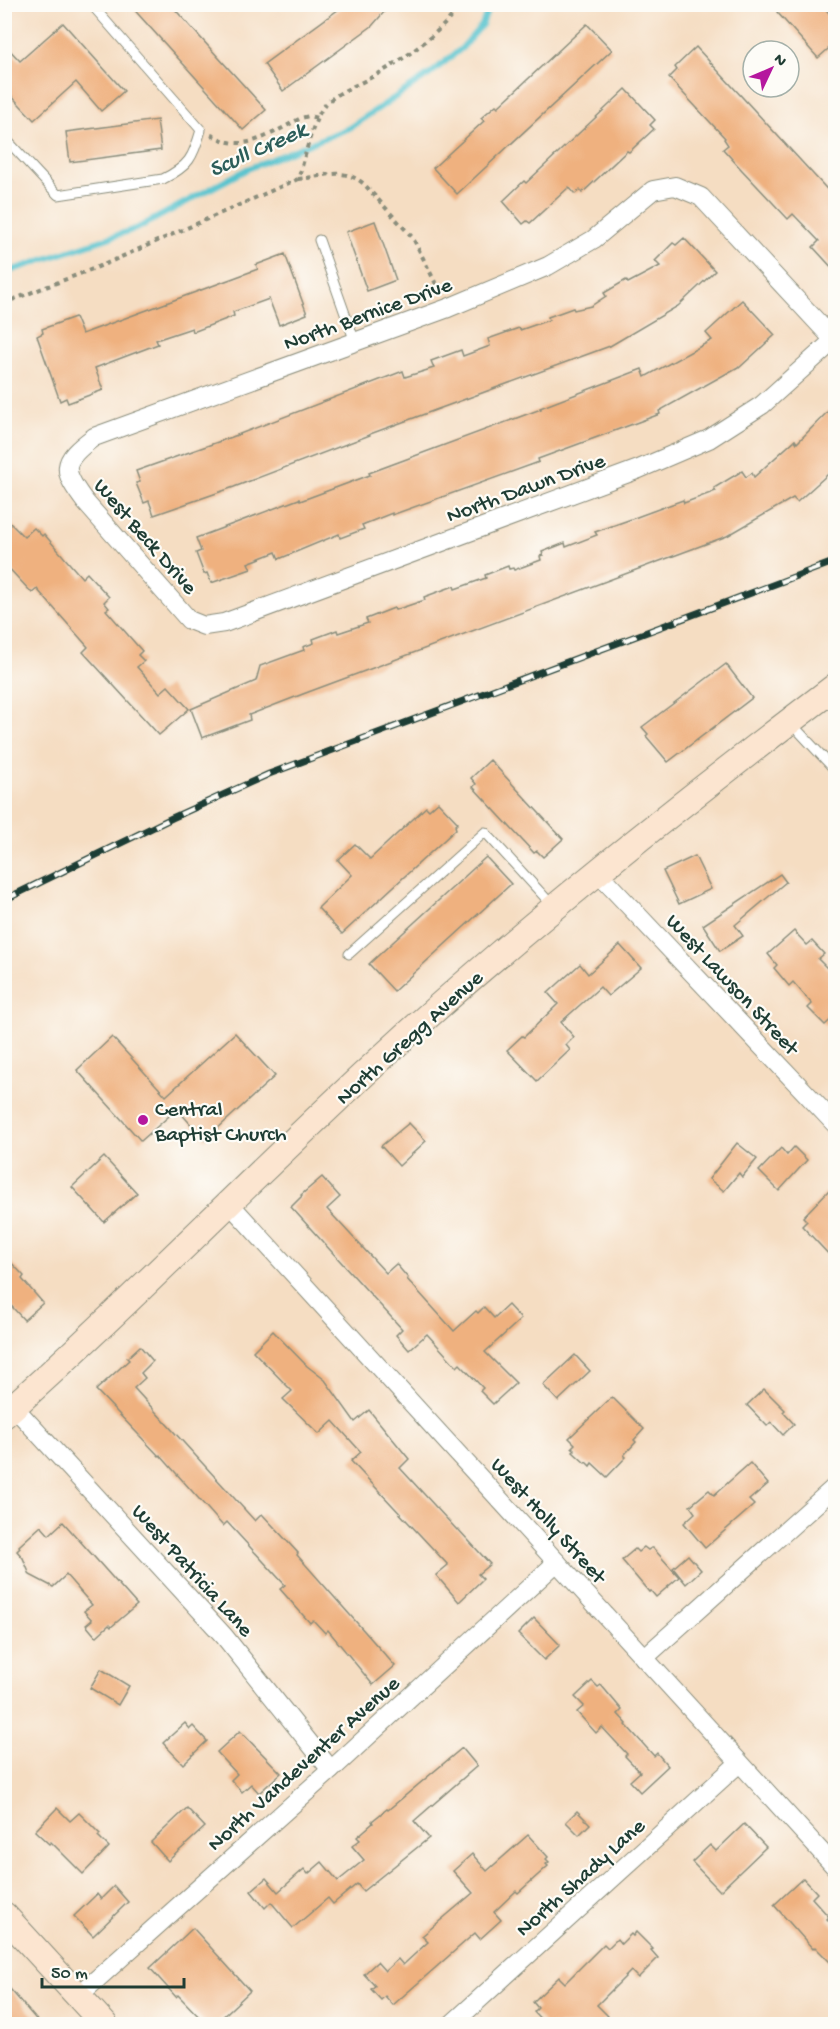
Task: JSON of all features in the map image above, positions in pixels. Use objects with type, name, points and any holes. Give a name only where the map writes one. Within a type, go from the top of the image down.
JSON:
[{"type":"main road","name":"North Gregg Avenue","points":[[9,1411],[390,1051],[492,960],[691,796],[836,686]]},
{"type":"main road","points":[[4,1915],[104,2025]]},
{"type":"street","name":"North Bernice Drive","points":[[67,464],[75,451],[94,437],[448,308],[548,266],[594,239],[653,190],[675,186],[701,197],[835,339]]},
{"type":"street","name":"North Dawn Drive","points":[[204,626],[224,623],[639,469],[709,439],[762,405],[835,339]]},
{"type":"street","name":"West Beck Drive","points":[[67,464],[71,483],[86,503],[189,620],[204,626]]},
{"type":"street","name":"West Lawson Street","points":[[598,873],[836,1125]]},
{"type":"street","name":"West Holly Street","points":[[229,1203],[836,1868]]},
{"type":"street","name":"West Patricia Lane","points":[[9,1411],[224,1636],[331,1770]]},
{"type":"street","points":[[644,1658],[836,1486]]},
{"type":"street","name":"North Vandeventer Avenue","points":[[78,1996],[331,1770],[557,1562]]},
{"type":"street","name":"North Shady Lane","points":[[452,2025],[739,1762]]},
{"type":"lane","points":[[4,137],[58,195],[163,179],[178,172],[194,155],[201,130],[91,4]]},
{"type":"lane","points":[[319,240],[355,342]]},
{"type":"lane","points":[[789,722],[836,771]]},
{"type":"lane","points":[[348,954],[485,832],[555,908]]},
{"type":"path","points":[[298,178],[317,118],[326,104],[380,73],[444,27],[460,4]]},
{"type":"path","points":[[201,130],[230,142],[244,142],[256,140],[301,118],[309,116],[317,118]]},
{"type":"path","points":[[4,303],[103,265],[298,178],[348,174],[364,184],[413,238],[448,308]]},
{"type":"building","points":[[129,4],[170,4],[266,110],[243,130]]},
{"type":"building","points":[[346,4],[391,4],[372,26],[283,91],[264,64]]},
{"type":"building","points":[[786,4],[821,4],[836,21],[836,42],[818,58],[777,12]]},
{"type":"building","points":[[63,23],[124,91],[101,111],[76,82],[34,120],[4,88],[4,44],[20,61]]},
{"type":"building","points":[[587,24],[612,50],[457,194],[433,168],[484,121],[481,118],[496,105],[498,107]]},
{"type":"building","points":[[696,47],[741,96],[741,99],[744,99],[836,199],[836,272],[813,247],[819,241],[793,214],[788,219],[723,149],[728,145],[725,138],[669,78],[677,70],[675,67]]},
{"type":"building","points":[[626,89],[655,120],[650,125],[654,129],[582,193],[580,190],[575,194],[569,187],[530,223],[527,221],[523,224],[503,201],[524,181],[526,183]]},
{"type":"building","points":[[157,120],[161,150],[70,162],[66,132]]},
{"type":"building","points":[[375,221],[396,280],[367,291],[346,232]]},
{"type":"building","points":[[684,238],[715,271],[678,306],[610,346],[154,515],[149,501],[144,503],[136,483],[140,482],[136,471],[232,437],[403,371],[405,377],[434,368],[431,361],[461,350],[463,356],[490,346],[488,339],[549,320],[548,317],[573,308],[574,310],[591,306],[606,296],[604,293],[626,280],[628,283],[660,266],[655,261],[673,243],[676,245]]},
{"type":"building","points":[[285,254],[307,314],[279,325],[269,299],[233,312],[234,316],[193,332],[192,328],[156,340],[158,344],[95,368],[103,390],[68,403],[66,398],[60,401],[37,336],[43,333],[42,329],[75,317],[82,334],[258,269],[256,265]]},
{"type":"building","points":[[742,300],[775,335],[739,368],[659,411],[660,414],[538,459],[539,462],[392,515],[392,513],[362,525],[364,529],[340,538],[339,534],[279,559],[276,552],[248,563],[251,569],[211,583],[207,573],[204,574],[196,553],[201,551],[196,538],[370,475],[369,473],[642,369],[645,377],[712,340],[706,333]]},
{"type":"building","points":[[836,403],[836,467],[797,502],[793,498],[727,536],[303,694],[249,715],[250,720],[202,738],[191,709],[256,681],[260,666],[304,650],[303,647],[314,643],[313,639],[337,630],[338,633],[368,623],[366,619],[394,608],[395,610],[425,600],[424,597],[454,586],[455,589],[486,578],[485,575],[508,566],[509,569],[514,570],[541,560],[542,552],[565,543],[566,547],[597,535],[595,532],[683,500],[684,503],[716,491],[714,488],[742,471],[746,477],[752,473],[754,477],[795,440],[797,443]]},
{"type":"building","points":[[4,517],[24,537],[34,528],[42,536],[44,534],[82,578],[87,573],[109,597],[104,602],[109,608],[106,610],[142,651],[138,655],[144,661],[137,667],[160,693],[168,686],[189,709],[159,735],[83,652],[88,647],[37,589],[32,593],[4,563]]},
{"type":"building","points":[[726,664],[752,698],[668,762],[646,736],[648,734],[642,727]]},
{"type":"building","points":[[490,760],[563,839],[543,857],[537,851],[534,853],[473,787],[476,784],[471,778]]},
{"type":"building","points":[[438,802],[458,823],[455,826],[456,829],[342,934],[318,908],[352,875],[338,860],[355,844],[370,859],[426,807],[429,810]]},
{"type":"building","points":[[695,856],[711,889],[679,904],[663,871]]},
{"type":"building","points":[[486,857],[511,884],[394,991],[369,964]]},
{"type":"building","points":[[780,874],[786,882],[735,925],[743,936],[720,951],[703,925]]},
{"type":"building","points":[[794,931],[807,945],[812,941],[824,954],[818,959],[836,977],[836,1015],[825,1025],[808,1008],[812,1004],[793,982],[789,986],[774,968],[777,965],[768,954]]},
{"type":"building","points":[[620,945],[641,968],[608,996],[600,987],[561,1022],[574,1037],[566,1045],[570,1050],[537,1081],[507,1050],[558,1004],[548,993],[580,964],[588,974]]},
{"type":"building","name":"Central Baptist Church","points":[[235,1033],[275,1076],[205,1140],[177,1109],[141,1141],[77,1070],[112,1037],[166,1096]]},
{"type":"building","points":[[409,1123],[426,1141],[399,1166],[381,1146]]},
{"type":"building","points":[[737,1143],[757,1159],[742,1177],[739,1173],[724,1191],[709,1179]]},
{"type":"building","points":[[794,1147],[807,1160],[779,1191],[759,1171],[781,1148],[787,1155]]},
{"type":"building","points":[[104,1157],[137,1193],[104,1222],[72,1187]]},
{"type":"building","points":[[322,1177],[340,1197],[327,1209],[386,1273],[396,1264],[454,1331],[476,1311],[478,1313],[484,1307],[494,1318],[508,1305],[521,1319],[485,1352],[516,1383],[493,1404],[480,1391],[483,1388],[460,1364],[457,1367],[427,1334],[409,1350],[396,1335],[402,1329],[291,1207]]},
{"type":"building","points":[[828,1191],[836,1199],[836,1262],[802,1226],[807,1221],[803,1217]]},
{"type":"building","points":[[4,1255],[24,1276],[22,1279],[43,1303],[24,1320],[4,1298]]},
{"type":"building","points":[[273,1331],[307,1366],[325,1380],[355,1422],[369,1410],[409,1459],[400,1468],[490,1564],[478,1574],[483,1579],[459,1602],[436,1575],[448,1565],[351,1461],[361,1452],[333,1421],[319,1434],[283,1399],[292,1391],[253,1351]]},
{"type":"building","points":[[140,1346],[153,1361],[141,1373],[145,1378],[134,1388],[255,1521],[262,1514],[395,1666],[373,1685],[328,1630],[325,1633],[313,1620],[310,1623],[280,1589],[285,1585],[227,1522],[223,1526],[160,1455],[96,1390],[129,1360],[127,1358]]},
{"type":"building","points":[[575,1355],[590,1371],[558,1401],[543,1385]]},
{"type":"building","points":[[764,1389],[785,1410],[783,1412],[794,1424],[783,1435],[771,1422],[767,1426],[747,1405]]},
{"type":"building","points":[[612,1397],[644,1429],[624,1455],[626,1457],[607,1477],[592,1463],[590,1466],[573,1452],[575,1450],[572,1447],[575,1444],[569,1438]]},
{"type":"building","points":[[750,1463],[768,1484],[749,1500],[754,1505],[705,1548],[684,1523],[695,1513],[690,1506],[709,1490],[714,1495]]},
{"type":"building","points":[[63,1522],[137,1605],[96,1637],[86,1625],[92,1620],[84,1611],[92,1605],[66,1575],[53,1587],[30,1575],[23,1558],[17,1551],[19,1546],[41,1526],[49,1535]]},
{"type":"building","points":[[644,1547],[648,1550],[653,1548],[679,1577],[656,1597],[622,1560],[635,1549],[638,1552]]},
{"type":"building","points":[[688,1555],[701,1570],[686,1584],[673,1568]]},
{"type":"building","points":[[534,1618],[560,1645],[544,1660],[518,1634]]},
{"type":"building","points":[[101,1669],[129,1686],[118,1705],[90,1688]]},
{"type":"building","points":[[592,1681],[598,1687],[601,1685],[622,1710],[618,1714],[626,1725],[654,1756],[657,1753],[668,1766],[640,1792],[630,1781],[640,1772],[625,1756],[627,1754],[602,1727],[596,1733],[577,1712],[584,1706],[575,1697]]},
{"type":"building","points":[[185,1723],[190,1729],[193,1726],[207,1741],[183,1764],[163,1743]]},
{"type":"building","points":[[240,1731],[281,1773],[259,1793],[251,1784],[242,1792],[231,1780],[237,1774],[217,1752]]},
{"type":"building","points":[[462,1748],[477,1766],[414,1821],[429,1838],[363,1891],[357,1884],[333,1904],[328,1898],[293,1928],[271,1902],[265,1908],[251,1891],[266,1878],[278,1892],[304,1869],[308,1874],[322,1862],[338,1881],[364,1860],[352,1846],[360,1840],[357,1837],[373,1823],[372,1821]]},
{"type":"building","points":[[57,1808],[70,1821],[79,1813],[100,1834],[98,1836],[109,1847],[83,1874],[51,1842],[49,1844],[35,1831]]},
{"type":"building","points":[[187,1808],[205,1827],[168,1861],[151,1842]]},
{"type":"building","points":[[577,1811],[590,1824],[579,1835],[566,1822]]},
{"type":"building","points":[[744,1824],[766,1847],[720,1891],[692,1862],[710,1845],[716,1851]]},
{"type":"building","points":[[528,1835],[548,1857],[546,1859],[549,1862],[546,1864],[548,1866],[494,1912],[501,1920],[480,1939],[475,1933],[393,2005],[385,1996],[381,2000],[371,1989],[375,1986],[364,1974],[377,1962],[385,1971],[398,1959],[403,1965],[428,1942],[422,1936],[473,1893],[453,1871],[472,1854],[487,1871]]},
{"type":"building","points":[[803,1878],[817,1893],[812,1898],[836,1928],[836,1968],[815,1947],[813,1949],[774,1905]]},
{"type":"building","points":[[114,1886],[128,1902],[93,1936],[74,1916],[97,1894],[101,1899]]},
{"type":"building","points":[[193,1928],[250,1991],[214,2025],[207,2025],[178,1995],[176,1997],[150,1968]]},
{"type":"building","points":[[636,1932],[653,1949],[651,1950],[658,1958],[638,1978],[631,1971],[597,2005],[608,2016],[599,2025],[546,2025],[534,2012],[538,2008],[533,2002],[559,1977],[565,1983],[604,1944],[608,1948],[617,1939],[621,1944]]},
{"type":"building","points":[[4,1982],[41,2025],[4,2025]]},
{"type":"waterway","name":"Scull Creek","points":[[4,273],[138,228],[247,169],[349,128],[430,74],[462,48],[482,25],[490,4]]},
{"type":"railway","points":[[4,900],[172,818],[269,774],[836,561]]},
{"type":"place","name":"Central Baptist Church","points":[[143,1120]]}]
